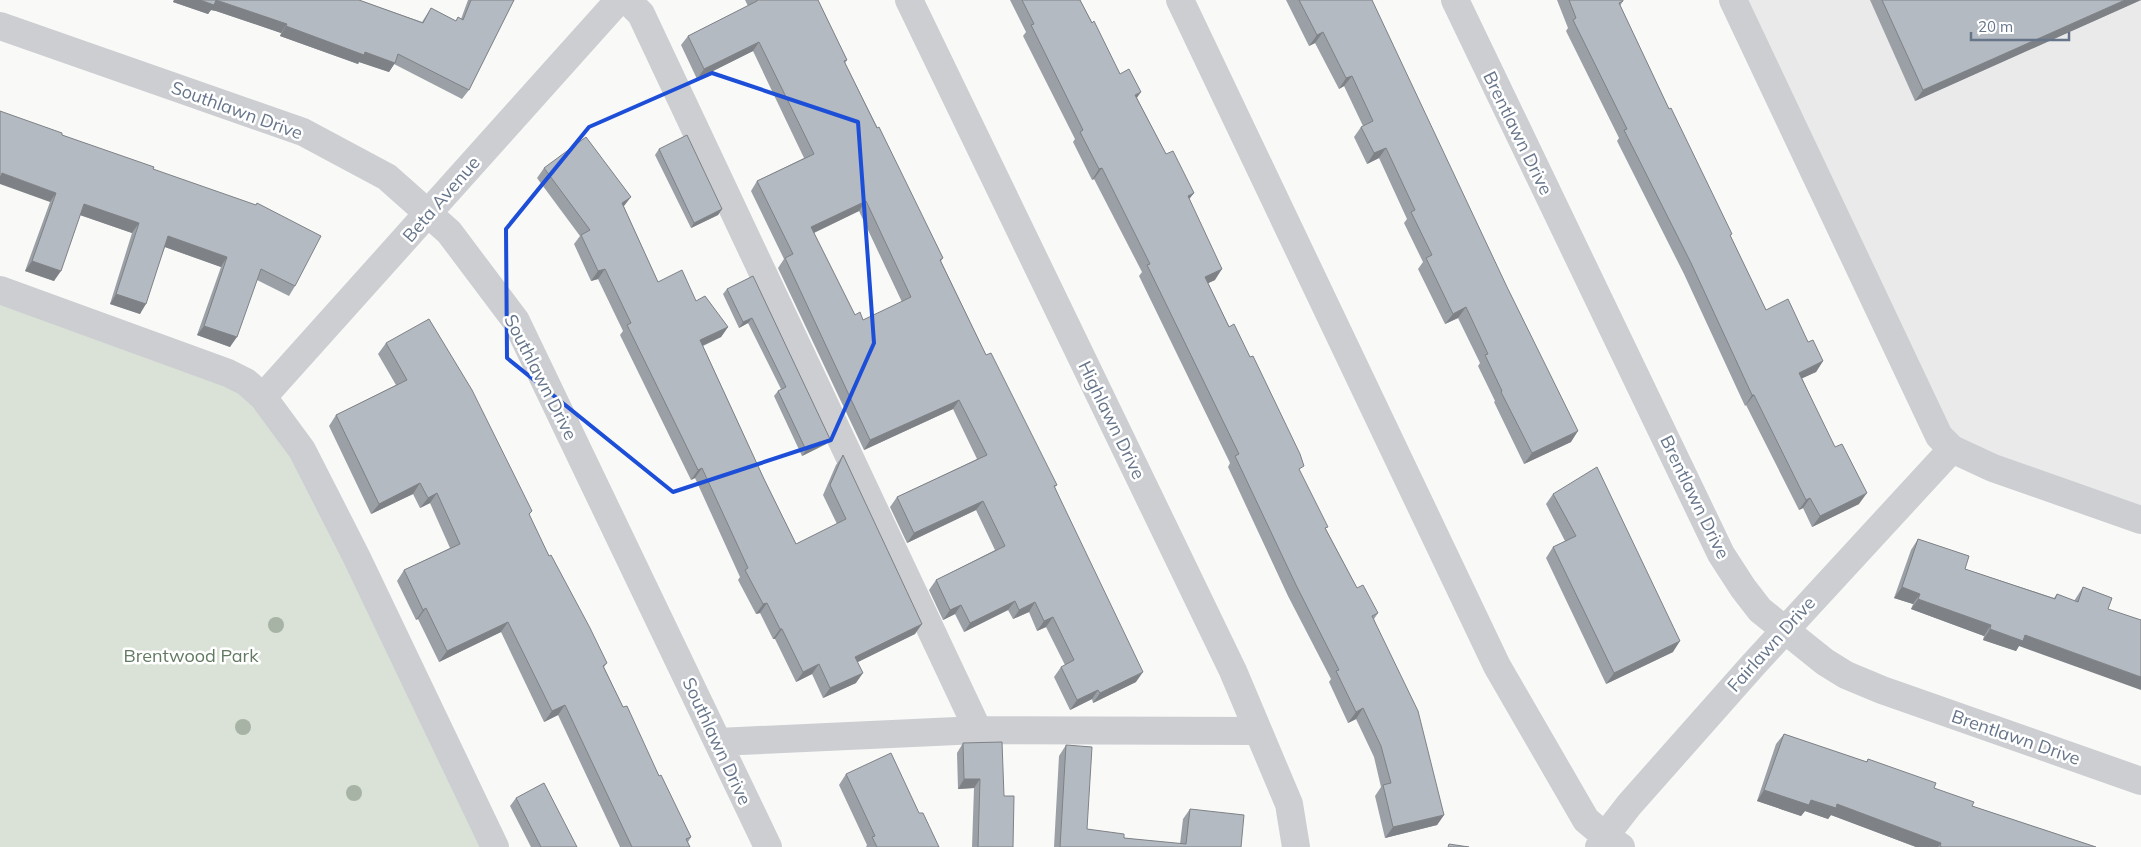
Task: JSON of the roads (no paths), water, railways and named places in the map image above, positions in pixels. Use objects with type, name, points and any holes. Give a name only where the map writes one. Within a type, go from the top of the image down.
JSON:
[{"type":"street","name":"Beta Avenue","points":[[263,397],[398,249],[428,212],[619,0]]},
{"type":"street","points":[[626,0],[641,14],[978,730]]},
{"type":"street","name":"Highlawn Drive","points":[[909,0],[1233,671],[1289,804],[1296,847]]},
{"type":"street","points":[[1180,0],[1497,666],[1586,820],[1608,843]]},
{"type":"street","name":"Brentlawn Drive","points":[[1454,0],[1721,554],[1760,610],[1825,662],[1846,675],[1882,690],[2141,781]]},
{"type":"street","points":[[1733,0],[1939,436],[1952,449],[1993,468],[2141,520]]},
{"type":"street","name":"Southlawn Drive","points":[[0,26],[303,132],[386,176],[428,212],[458,242],[516,321],[768,847]]},
{"type":"street","points":[[0,290],[228,373],[246,382],[263,397],[302,450],[356,556],[494,847]]},
{"type":"street","name":"Fairlawn Drive","points":[[1608,843],[1629,805],[1808,603],[1952,449]]},
{"type":"street","points":[[718,742],[978,730],[1257,731]]},
{"type":"park label","name":"Brentwood Park","points":[[191,655]]}]
